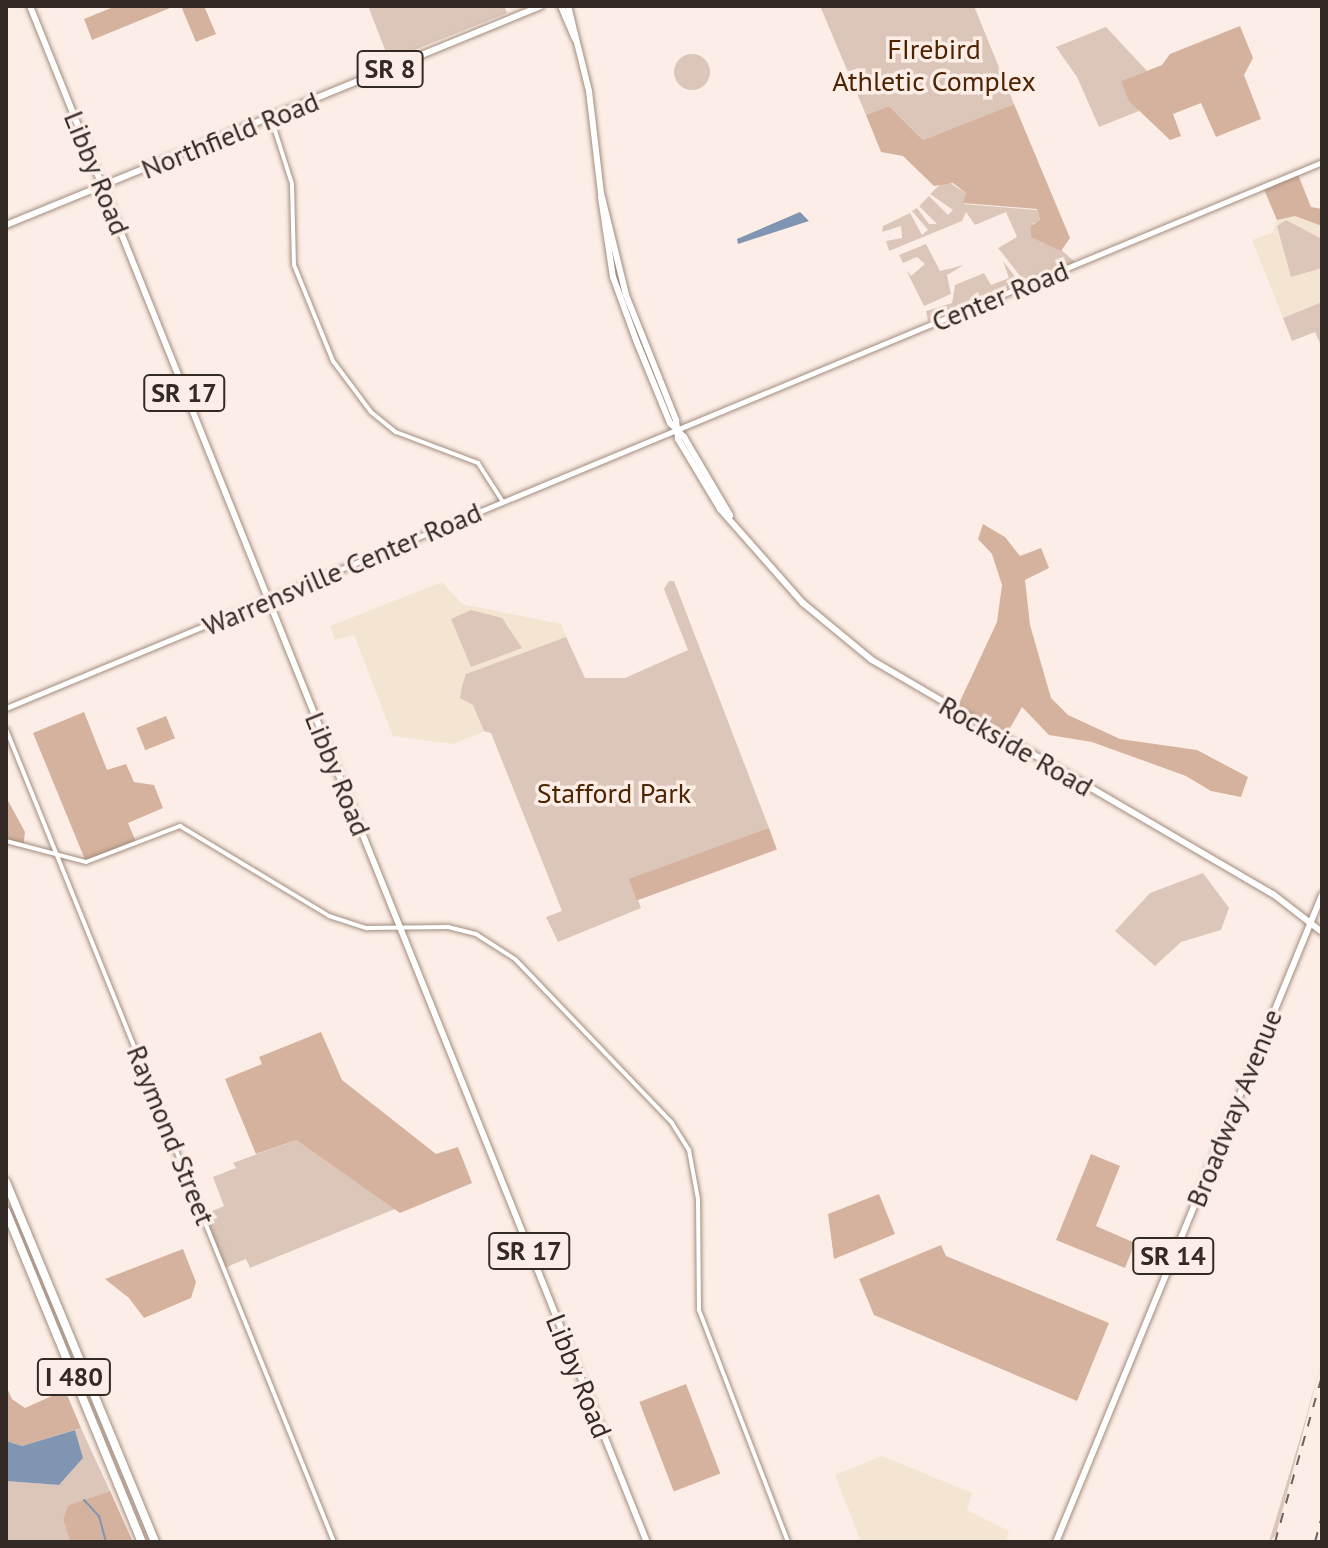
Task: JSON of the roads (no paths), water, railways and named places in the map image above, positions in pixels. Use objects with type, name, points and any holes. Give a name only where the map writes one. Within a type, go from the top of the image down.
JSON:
[{"type":"highway","points":[[6,1174],[35,1249]]},
{"type":"highway","name":"I 480","points":[[6,1182],[155,1542]]},
{"type":"highway","name":"I 480","points":[[6,1211],[142,1542]]},
{"type":"main road","name":"Libby Road","points":[[30,6],[647,1542]]},
{"type":"main road","name":"Northfield Road","points":[[6,225],[541,6]]},
{"type":"main road","name":"Rockside Road","points":[[561,6],[579,45]]},
{"type":"main road","name":"Rockside Road","points":[[568,6],[579,45],[601,193],[599,208],[613,277],[696,472],[737,527],[803,603],[889,672],[1265,889],[1312,921],[1322,932]]},
{"type":"main road","name":"Center Road","points":[[677,430],[1322,162]]},
{"type":"main road","name":"Warrensville Center Road","points":[[6,708],[677,430]]},
{"type":"main road","name":"Broadway Avenue","points":[[1056,1542],[1322,895]]},
{"type":"street","points":[[271,118],[292,184],[295,269],[333,361],[359,400],[383,422],[410,438],[468,457],[490,475],[503,502]]},
{"type":"street","name":"Raymond Street","points":[[6,729],[334,1542]]},
{"type":"street","points":[[6,841],[57,857],[100,860],[180,826],[329,916],[367,928],[448,927],[505,951],[682,1136],[697,1180],[699,1310],[788,1542]]},
{"type":"water","points":[[800,212],[809,221],[738,244],[737,239]]},
{"type":"water","points":[[75,1430],[83,1458],[59,1485],[6,1481],[6,1441],[22,1446]]},
{"type":"waterway","points":[[84,1500],[99,1516],[106,1542]]},
{"type":"railway","points":[[1275,1542],[1322,1376]]},
{"type":"railway","points":[[1315,1542],[1322,1516]]},
{"type":"park label","name":"FIrebird Athletic Complex","points":[[934,65]]},
{"type":"park label","name":"Stafford Park","points":[[614,793]]}]
